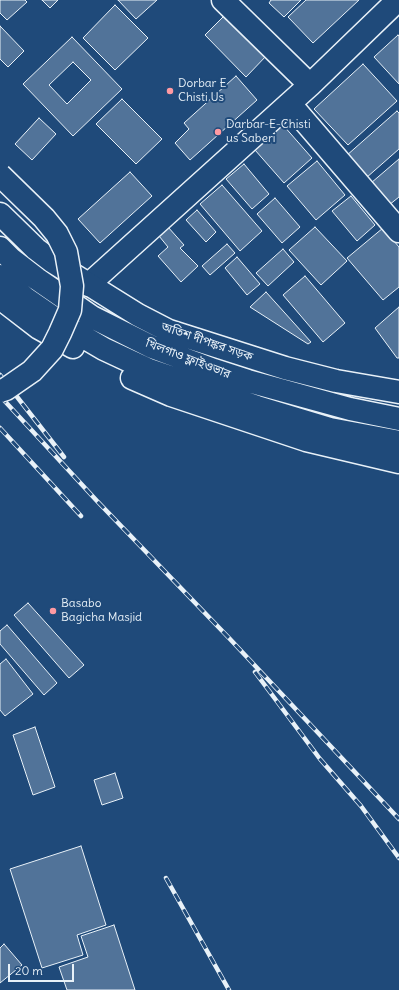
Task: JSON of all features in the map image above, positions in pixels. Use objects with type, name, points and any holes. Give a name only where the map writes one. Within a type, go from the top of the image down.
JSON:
[{"type":"main road","points":[[223,0],[310,85]]},
{"type":"main road","points":[[88,285],[290,104],[398,0]]},
{"type":"main road","points":[[290,104],[399,231]]},
{"type":"main road","points":[[0,175],[44,218],[57,234],[66,252],[72,286],[70,310],[52,349],[32,371],[6,389],[0,391]]},
{"type":"main road","name":"অতিশ দীপঙ্কর সড়ক","points":[[0,214],[36,249],[53,262],[138,316],[169,331],[285,368],[336,381],[399,392]]},
{"type":"main road","name":"খিলগাও ফ্লাইওভার","points":[[0,248],[11,259],[37,279],[92,317],[152,347],[248,381],[350,409],[399,420]]},
{"type":"main road","name":"খিলগাও ফ্লাইওভার","points":[[0,276],[25,298],[70,329],[104,349],[149,370],[257,407],[330,429],[399,442]]},
{"type":"main road","points":[[0,298],[38,328],[108,367],[171,395],[306,440],[399,462]]},
{"type":"building","points":[[0,0],[25,0],[27,2],[7,20],[0,13]]},
{"type":"building","points":[[42,0],[58,0],[50,8]]},
{"type":"building","points":[[118,0],[157,0],[136,19]]},
{"type":"building","points":[[271,0],[301,0],[284,17],[269,3]]},
{"type":"building","points":[[306,0],[359,0],[313,43],[288,17]]},
{"type":"building","points":[[115,5],[148,38],[115,70],[83,38]]},
{"type":"building","points":[[228,12],[268,54],[246,77],[205,35]]},
{"type":"building","points":[[0,26],[24,51],[8,67],[0,59]]},
{"type":"building","points":[[398,35],[399,36],[399,84],[374,57]]},
{"type":"building","points":[[72,37],[122,89],[73,136],[23,84]],"holes":[[[73,62],[91,80],[67,104],[49,85]]]},
{"type":"building","points":[[363,64],[397,101],[348,145],[314,109]]},
{"type":"building","points":[[236,76],[257,100],[190,160],[175,143],[189,129],[184,123]]},
{"type":"building","points":[[122,99],[162,139],[136,164],[96,124]]},
{"type":"building","points":[[397,111],[399,113],[399,149],[366,178],[346,156]]},
{"type":"building","points":[[39,118],[56,134],[32,160],[15,144]]},
{"type":"building","points":[[283,125],[312,158],[284,183],[255,150]]},
{"type":"building","points":[[399,159],[399,197],[389,205],[371,183]]},
{"type":"building","points":[[317,161],[345,195],[316,220],[287,186]]},
{"type":"building","points":[[244,164],[269,194],[252,209],[226,179]]},
{"type":"building","points":[[130,172],[152,196],[100,243],[78,219]]},
{"type":"building","points":[[222,185],[262,231],[240,251],[200,204]]},
{"type":"building","points":[[351,196],[375,225],[357,241],[332,211]]},
{"type":"building","points":[[275,198],[300,227],[282,243],[257,214]]},
{"type":"building","points":[[197,210],[216,232],[206,242],[186,220]]},
{"type":"building","points":[[168,227],[184,245],[180,248],[198,266],[181,282],[158,256],[168,247],[159,236]]},
{"type":"building","points":[[315,227],[347,261],[321,285],[289,250]]},
{"type":"building","points":[[383,228],[399,247],[399,287],[383,300],[347,258]]},
{"type":"building","points":[[227,244],[235,253],[210,275],[202,266]]},
{"type":"building","points":[[283,249],[294,262],[268,286],[256,273]]},
{"type":"building","points":[[237,257],[260,284],[247,295],[225,268]]},
{"type":"building","points":[[305,276],[345,323],[323,342],[283,295]]},
{"type":"building","points":[[266,292],[311,342],[308,344],[250,307]]},
{"type":"building","points":[[399,307],[399,358],[397,358],[375,328]]},
{"type":"building","points":[[28,603],[84,665],[69,678],[14,615]]},
{"type":"building","points":[[7,625],[57,683],[44,695],[0,644],[0,631]]},
{"type":"building","points":[[6,659],[33,694],[5,716],[0,710],[0,664]]},
{"type":"building","points":[[35,727],[55,787],[33,795],[13,735]]},
{"type":"building","points":[[115,773],[123,798],[102,805],[94,780]]},
{"type":"building","points":[[81,846],[106,925],[77,935],[83,955],[42,968],[10,869]]},
{"type":"building","points":[[114,925],[135,990],[67,990],[59,967],[88,957],[81,936]]},
{"type":"building","points":[[4,944],[22,965],[0,983],[0,948]]},
{"type":"railway","points":[[0,375],[64,457]]},
{"type":"railway","points":[[0,396],[97,501],[229,638],[399,819]]},
{"type":"railway","points":[[0,428],[81,516]]},
{"type":"railway","points":[[255,672],[320,759],[361,806],[399,858]]},
{"type":"railway","points":[[166,878],[229,990]]},
{"type":"place","name":"Dorbar E Chisti Us","points":[[170,91]]},
{"type":"place","name":"Darbar-E-Chisti us Saberi","points":[[218,132]]},
{"type":"place","name":"Basabo Bagicha Masjid","points":[[53,611]]}]
